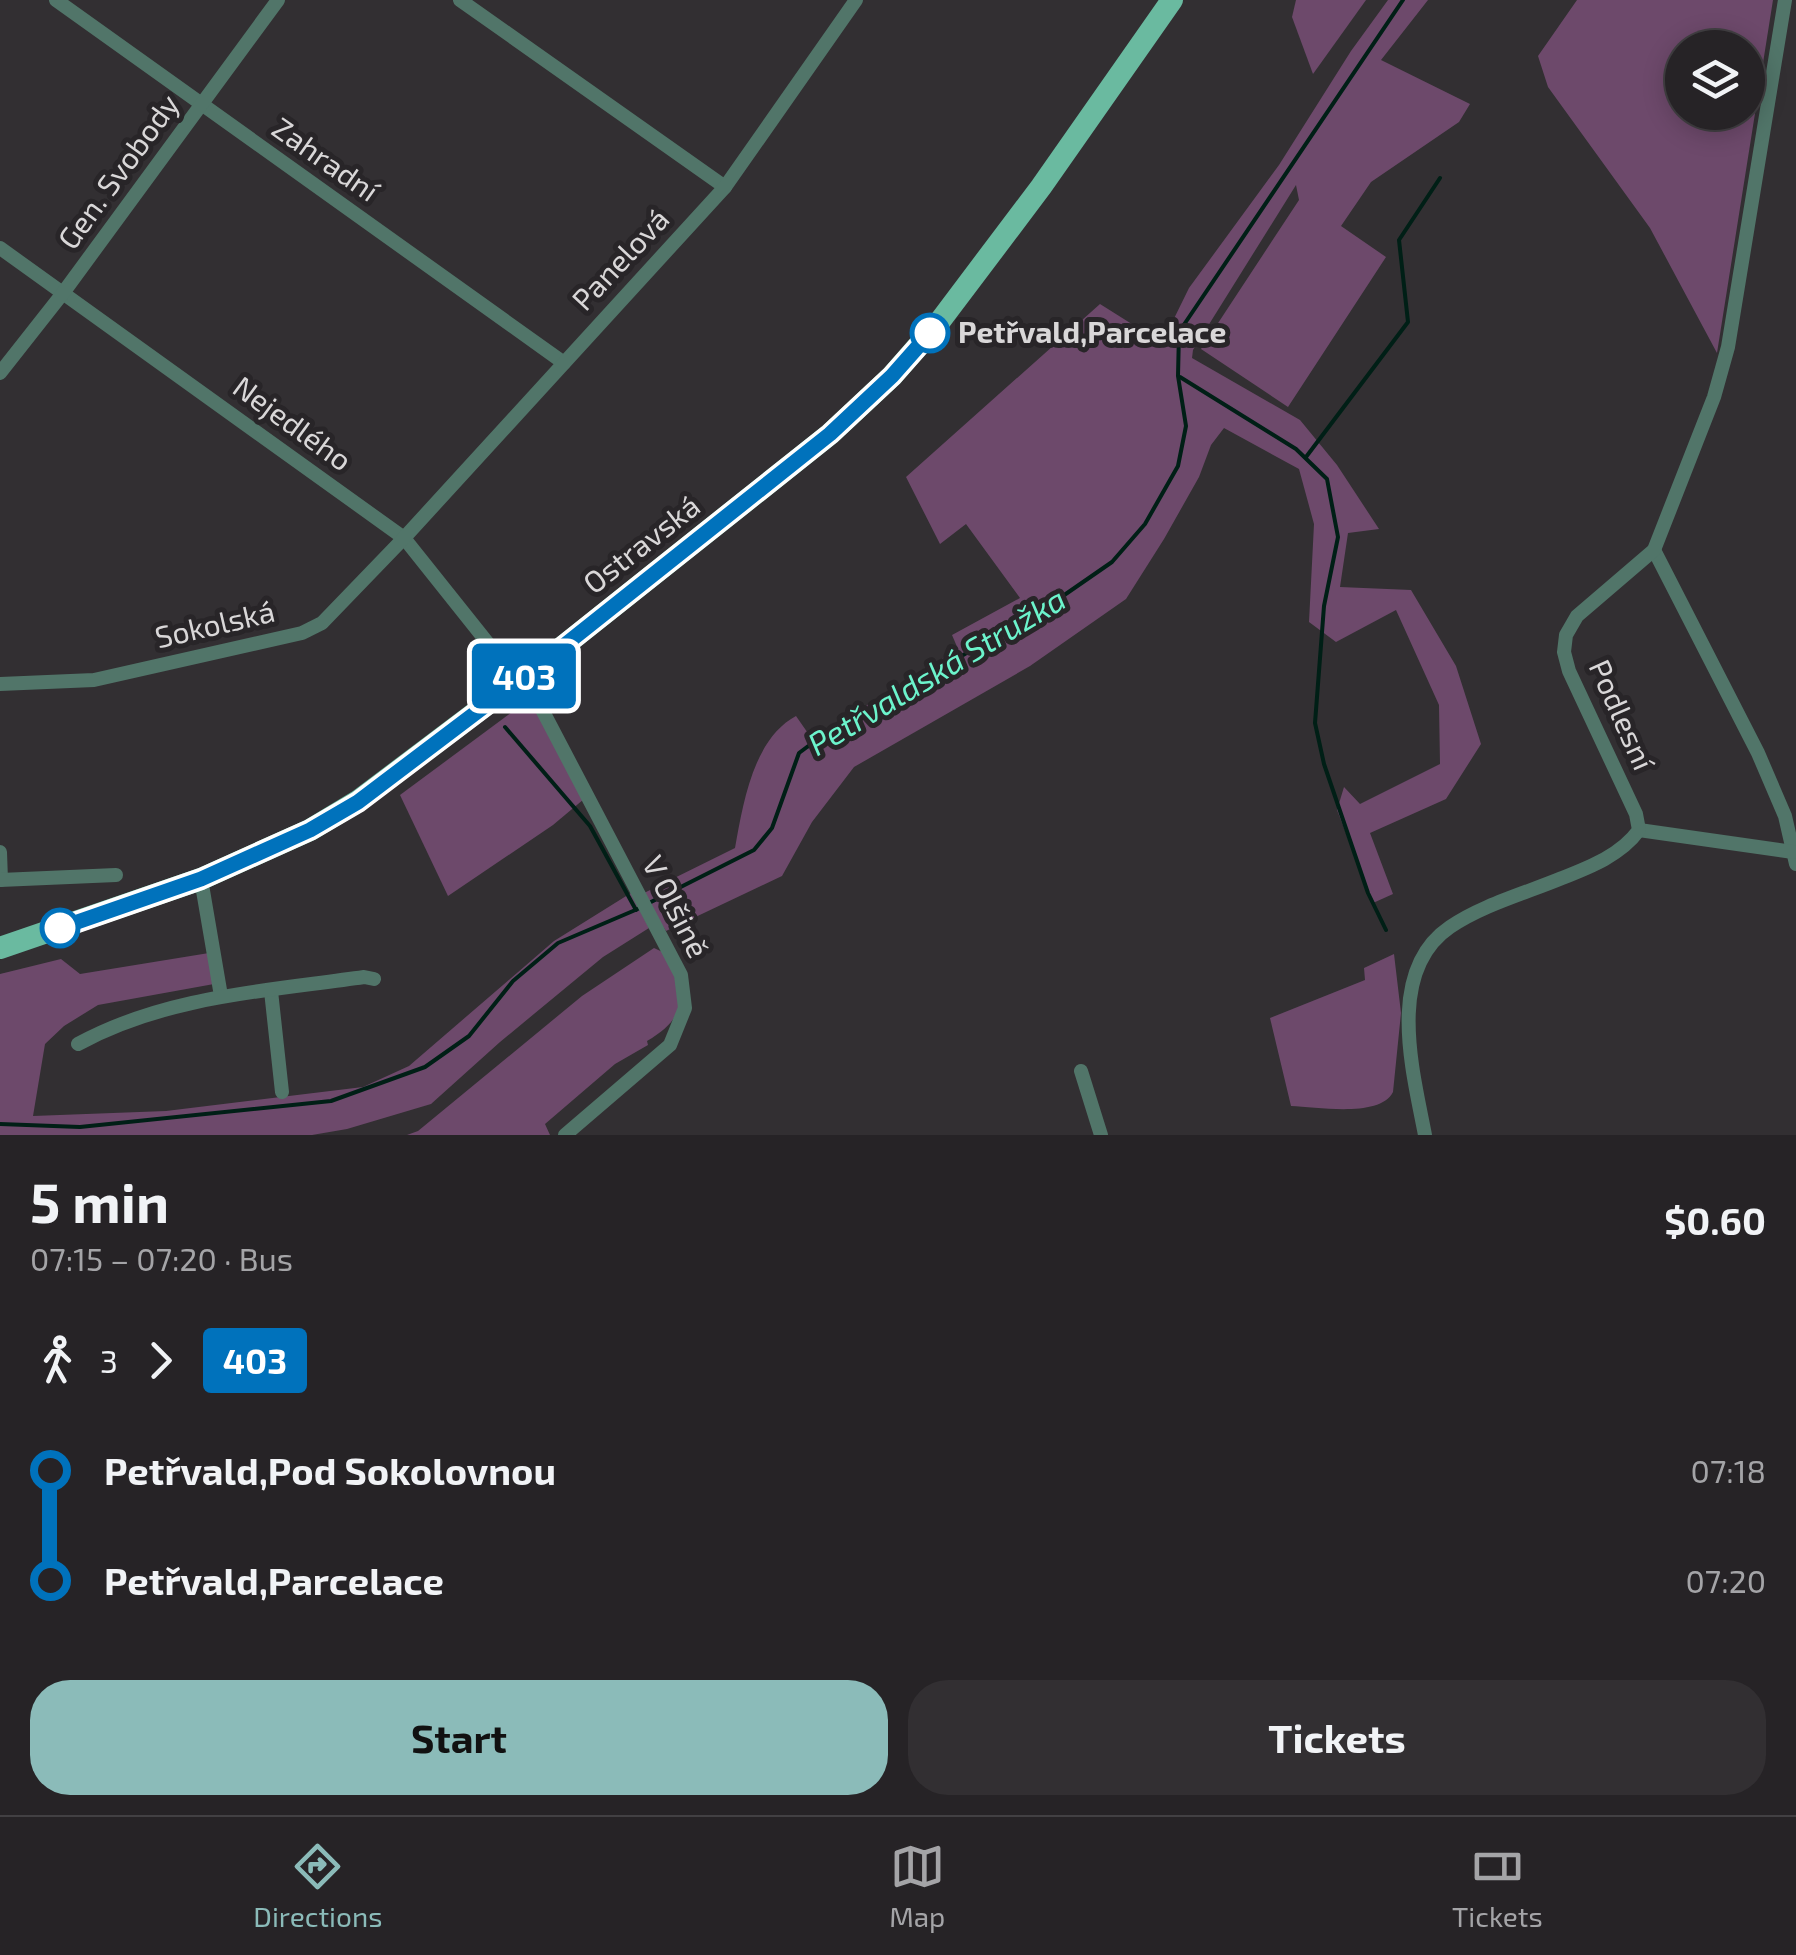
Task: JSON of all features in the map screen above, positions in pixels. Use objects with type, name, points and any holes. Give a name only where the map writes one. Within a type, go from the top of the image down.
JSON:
[{"type":"main road","name":"Ostravská","points":[[0,948],[201,879],[310,830],[358,802],[830,434],[892,376],[940,321],[1172,0]]},
{"type":"street","name":"Zahradní","points":[[56,0],[564,363]]},
{"type":"street","name":"Gen. Svobody","points":[[0,372],[64,294],[278,0]]},
{"type":"street","points":[[460,0],[725,187]]},
{"type":"street","name":"Panelová","points":[[404,538],[725,187],[856,0]]},
{"type":"street","name":"Podlesní","points":[[1639,830],[1636,814],[1569,672],[1564,652],[1566,636],[1576,616],[1654,550],[1714,397],[1728,347],[1786,0]]},
{"type":"street","name":"Nejedlého","points":[[0,248],[404,538],[510,671],[520,678]]},
{"type":"street","name":"Sokolská","points":[[0,684],[94,680],[302,633],[322,622],[404,538]]},
{"type":"street","points":[[1425,1135],[1410,1052],[1410,997],[1428,946],[1450,926],[1578,872],[1619,850],[1639,830],[1794,858],[1785,816],[1758,753],[1654,550]]},
{"type":"street","name":"V Olšině","points":[[520,678],[536,698],[656,932],[682,974],[685,1008],[670,1045],[565,1135]]},
{"type":"street","points":[[0,852],[1,880],[116,875]]},
{"type":"street","points":[[201,879],[222,996]]},
{"type":"street","points":[[78,1044],[140,1015],[222,996],[374,978]]},
{"type":"street","points":[[271,991],[282,1092]]},
{"type":"street","points":[[1081,1071],[1101,1135]]},
{"type":"shaded area","points":[[1296,0],[1366,0],[1313,74],[1292,17]]},
{"type":"shaded area","points":[[1388,0],[1428,0],[1381,60],[1470,104],[1459,122],[1371,182],[1341,226],[1386,257],[1288,407],[1201,349],[1299,200],[1296,185],[1193,350],[1192,358],[1300,420],[1337,465],[1379,529],[1348,533],[1340,587],[1411,590],[1456,666],[1481,744],[1446,799],[1370,833],[1393,894],[1373,903],[1337,810],[1344,787],[1360,804],[1440,764],[1439,705],[1396,610],[1336,642],[1309,622],[1314,524],[1299,469],[1224,428],[1211,445],[1199,477],[1164,539],[1126,599],[1030,666],[854,767],[812,822],[782,876],[666,931],[642,894],[735,848],[752,774],[769,740],[781,726],[796,716],[812,739],[958,649],[952,635],[1020,598],[966,524],[940,544],[906,477],[1100,304],[1162,343],[1189,288],[1279,165]]},
{"type":"shaded area","points":[[1577,0],[1773,0],[1765,50],[1765,30],[1665,30],[1665,130],[1752,130],[1717,353],[1650,228],[1548,87],[1538,56]]},
{"type":"shaded area","points":[[531,698],[584,799],[553,825],[448,896],[400,795]]},
{"type":"shaded area","points":[[631,893],[649,928],[603,957],[431,1104],[347,1129],[312,1135],[0,1135],[0,974],[61,959],[80,974],[209,953],[214,984],[98,1005],[64,1026],[45,1044],[33,1116],[166,1111],[363,1087],[409,1066],[554,941]]},
{"type":"shaded area","points":[[654,948],[669,955],[675,969],[680,993],[676,1014],[647,1041],[648,1045],[615,1064],[545,1124],[550,1135],[407,1135],[418,1131],[582,996]]},
{"type":"shaded area","points":[[1394,954],[1401,1013],[1393,1092],[1386,1100],[1362,1108],[1291,1106],[1270,1018],[1365,980],[1364,968]]},
{"type":"waterway","name":"Petřvaldská Stružka","points":[[649,903],[754,850],[772,828],[799,753],[1060,598],[1112,562],[1145,524],[1178,466],[1186,426],[1178,376],[1179,332],[1403,0]]},
{"type":"waterway","points":[[1306,457],[1408,322],[1399,240],[1440,178]]},
{"type":"waterway","points":[[1180,377],[1296,449],[1327,479],[1338,537],[1324,606],[1315,723],[1324,764],[1368,893],[1386,930]]},
{"type":"waterway","points":[[505,727],[590,826],[636,910]]},
{"type":"waterway","name":"Petřvaldská Stružka","points":[[0,1124],[80,1127],[331,1101],[425,1067],[469,1036],[513,981],[558,943],[640,908]]},
{"type":"bus line","name":"403","points":[[60,928],[201,879],[310,830],[358,802],[465,723],[830,434],[892,376],[930,333]]},
{"type":"place","name":"Petřvald,Parcelace","points":[[930,333]]}]
